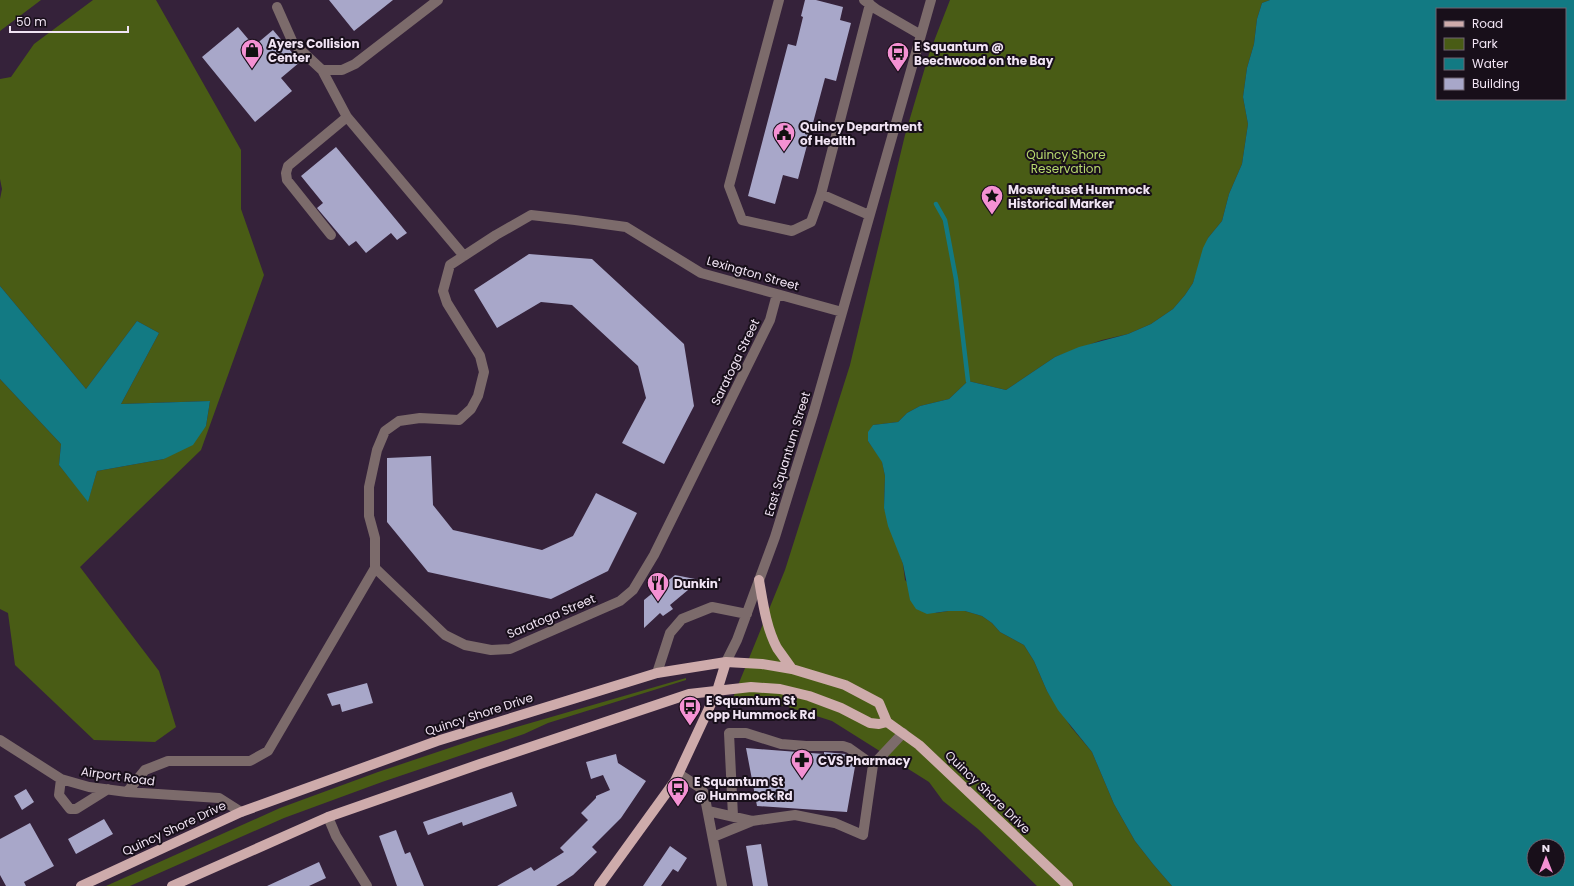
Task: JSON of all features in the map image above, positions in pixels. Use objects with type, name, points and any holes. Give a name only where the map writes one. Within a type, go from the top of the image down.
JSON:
[{"type":"main road","points":[[759,580],[764,609],[771,635],[792,669]]},
{"type":"main road","name":"Quincy Shore Drive","points":[[81,886],[241,812],[437,741],[657,673],[726,662],[762,664],[792,669],[838,683],[879,703],[887,722],[919,745],[1068,886]]},
{"type":"main road","name":"East Squantum Street","points":[[599,886],[631,844],[679,774],[716,690],[726,662]]},
{"type":"main road","points":[[172,886],[328,817],[689,694],[751,687],[780,690],[809,696],[841,708],[870,723],[879,724],[887,722]]},
{"type":"street","points":[[322,70],[342,70],[355,64],[438,0]]},
{"type":"street","points":[[779,0],[729,186],[742,220],[792,231],[812,222],[821,194],[867,2],[876,9],[921,35]]},
{"type":"street","name":"East Squantum Street","points":[[726,662],[737,640],[775,537],[790,491],[932,0]]},
{"type":"street","points":[[277,6],[293,43],[322,70],[347,117],[464,256]]},
{"type":"street","points":[[330,235],[287,180],[286,172],[288,166],[347,117]]},
{"type":"street","points":[[821,194],[869,215]]},
{"type":"street","name":"Lexington Street","points":[[375,568],[375,538],[369,516],[369,487],[377,450],[385,431],[399,421],[420,418],[459,420],[471,409],[478,396],[484,372],[480,356],[447,303],[443,291],[450,265],[496,234],[531,215],[626,227],[701,273],[842,312]]},
{"type":"street","name":"Saratoga Street","points":[[375,568],[445,635],[464,645],[491,650],[510,649],[620,601],[633,590],[654,555],[770,320],[777,294]]},
{"type":"street","points":[[126,792],[145,770],[168,761],[250,761],[268,751],[375,568]]},
{"type":"street","points":[[657,673],[670,633],[682,619],[712,607],[746,614]]},
{"type":"street","points":[[733,816],[729,733],[746,733],[781,744],[843,746],[849,748],[873,765]]},
{"type":"street","points":[[713,837],[752,821],[795,815],[834,823],[863,835],[873,765],[903,733]]},
{"type":"street","name":"Airport Road","points":[[0,740],[61,779],[89,787],[126,792],[219,798],[241,812]]},
{"type":"street","points":[[679,774],[699,787],[704,794],[722,886]]},
{"type":"street","points":[[61,779],[59,795],[70,809],[76,809],[108,789]]},
{"type":"street","points":[[708,811],[752,821]]},
{"type":"street","points":[[328,817],[336,836],[367,886]]},
{"type":"green space","points":[[0,0],[41,0],[0,31]]},
{"type":"green space","points":[[93,0],[156,0],[241,150],[241,209],[264,275],[201,450],[80,567],[159,671],[176,727],[155,742],[94,740],[15,665],[8,613],[0,609],[0,379],[61,444],[59,465],[88,501],[97,471],[164,459],[206,426],[210,401],[121,404],[159,333],[137,321],[86,389],[0,286],[0,199],[2,189],[0,179],[0,79],[11,77],[34,44]]},
{"type":"green space","name":"Quincy Shore Reservation","points":[[950,0],[1270,0],[1262,3],[1257,19],[1254,44],[1247,68],[1243,97],[1248,124],[1242,164],[1229,194],[1222,221],[1208,238],[1193,283],[1173,309],[1151,324],[1128,334],[1102,340],[1055,357],[1006,390],[968,381],[949,399],[920,406],[907,413],[898,422],[873,425],[868,441],[882,461],[885,476],[884,508],[903,564],[905,580],[936,613],[965,611],[982,616],[992,623],[1000,632],[1024,645],[1034,661],[1047,691],[1071,727],[1092,752],[1114,804],[1135,841],[1172,886],[1037,886],[978,829],[943,801],[929,782],[832,721],[785,706],[753,703],[730,705],[785,570],[850,365],[905,135],[929,54]]},
{"type":"green space","points":[[686,678],[686,680],[548,723],[524,734],[382,782],[284,818],[130,886],[106,886],[280,808],[378,772],[479,738]]},
{"type":"water","points":[[1270,0],[1574,0],[1574,886],[1172,886],[1135,841],[1114,804],[1092,752],[1058,710],[1047,691],[1034,661],[1024,645],[1000,632],[992,623],[982,616],[965,611],[948,611],[927,614],[916,609],[910,600],[903,564],[888,526],[884,508],[885,476],[882,462],[868,441],[868,432],[873,425],[898,422],[907,413],[920,406],[949,399],[968,381],[1006,390],[1055,357],[1079,347],[1128,334],[1151,324],[1173,309],[1193,283],[1203,248],[1208,238],[1222,221],[1229,194],[1242,164],[1248,124],[1243,97],[1247,68],[1254,44],[1257,19],[1262,3]]},
{"type":"water","points":[[0,286],[86,389],[137,321],[159,333],[121,404],[210,401],[206,426],[193,445],[164,459],[97,471],[88,502],[59,465],[61,444],[0,379]]},
{"type":"building","points":[[329,0],[393,0],[354,31]]},
{"type":"building","points":[[805,0],[816,0],[843,7],[840,20],[851,23],[836,81],[825,78],[798,179],[783,175],[775,204],[748,196],[788,44],[796,46],[803,17],[801,16]]},
{"type":"building","name":"Ayers Collision Center","points":[[238,27],[254,46],[273,30],[300,62],[281,78],[292,91],[255,122],[202,57]]},
{"type":"building","points":[[336,147],[407,233],[397,240],[391,233],[366,253],[356,241],[349,246],[317,208],[323,203],[301,176]]},
{"type":"building","points":[[529,254],[592,259],[684,344],[694,406],[664,464],[622,443],[646,398],[638,366],[572,305],[541,302],[497,328],[474,290]]},
{"type":"building","points":[[431,456],[433,505],[453,530],[542,550],[573,536],[596,493],[637,513],[608,571],[551,599],[428,572],[387,522],[387,458]]},
{"type":"building","name":"Dunkin'","points":[[675,575],[700,580],[670,605],[673,609],[663,616],[660,613],[644,628],[644,600]]},
{"type":"building","points":[[367,683],[373,703],[342,712],[340,704],[332,706],[327,694]]},
{"type":"building","name":"CVS Pharmacy","points":[[746,748],[824,754],[824,752],[846,754],[856,761],[847,812],[757,806]]},
{"type":"building","points":[[616,754],[618,763],[646,781],[621,818],[592,847],[597,852],[573,875],[556,886],[497,886],[531,867],[534,871],[564,852],[560,848],[588,820],[581,813],[596,798],[596,796],[610,790],[603,775],[591,779],[586,762]]},
{"type":"building","points":[[26,789],[34,802],[22,810],[14,796]]},
{"type":"building","points":[[512,792],[517,806],[463,826],[462,822],[428,835],[423,822]]},
{"type":"building","points":[[104,819],[113,834],[76,854],[68,839]]},
{"type":"building","points":[[30,823],[54,866],[24,882],[26,886],[6,886],[0,875],[0,839]]},
{"type":"building","points":[[396,830],[405,854],[410,852],[424,886],[397,886],[379,836]]},
{"type":"building","points":[[761,844],[768,886],[753,886],[746,846]]},
{"type":"building","points":[[670,846],[687,858],[678,872],[673,869],[661,886],[643,886]]},
{"type":"building","points":[[319,862],[326,878],[309,886],[267,886]]},
{"type":"waterway","points":[[936,204],[945,220],[956,279],[968,381]]},
{"type":"place","name":"Ayers Collision Center","points":[[252,70]]},
{"type":"place","name":"E Squantum @ Beechwood on the Bay","points":[[898,72]]},
{"type":"place","name":"Quincy Department of Health","points":[[784,152]]},
{"type":"place","name":"Moswetuset Hummock Historical Marker","points":[[992,216]]},
{"type":"place","name":"Dunkin'","points":[[658,602]]},
{"type":"place","name":"E Squantum St opp Hummock Rd","points":[[690,726]]},
{"type":"place","name":"CVS Pharmacy","points":[[802,780]]},
{"type":"place","name":"E Squantum St @ Hummock Rd","points":[[678,808]]}]
